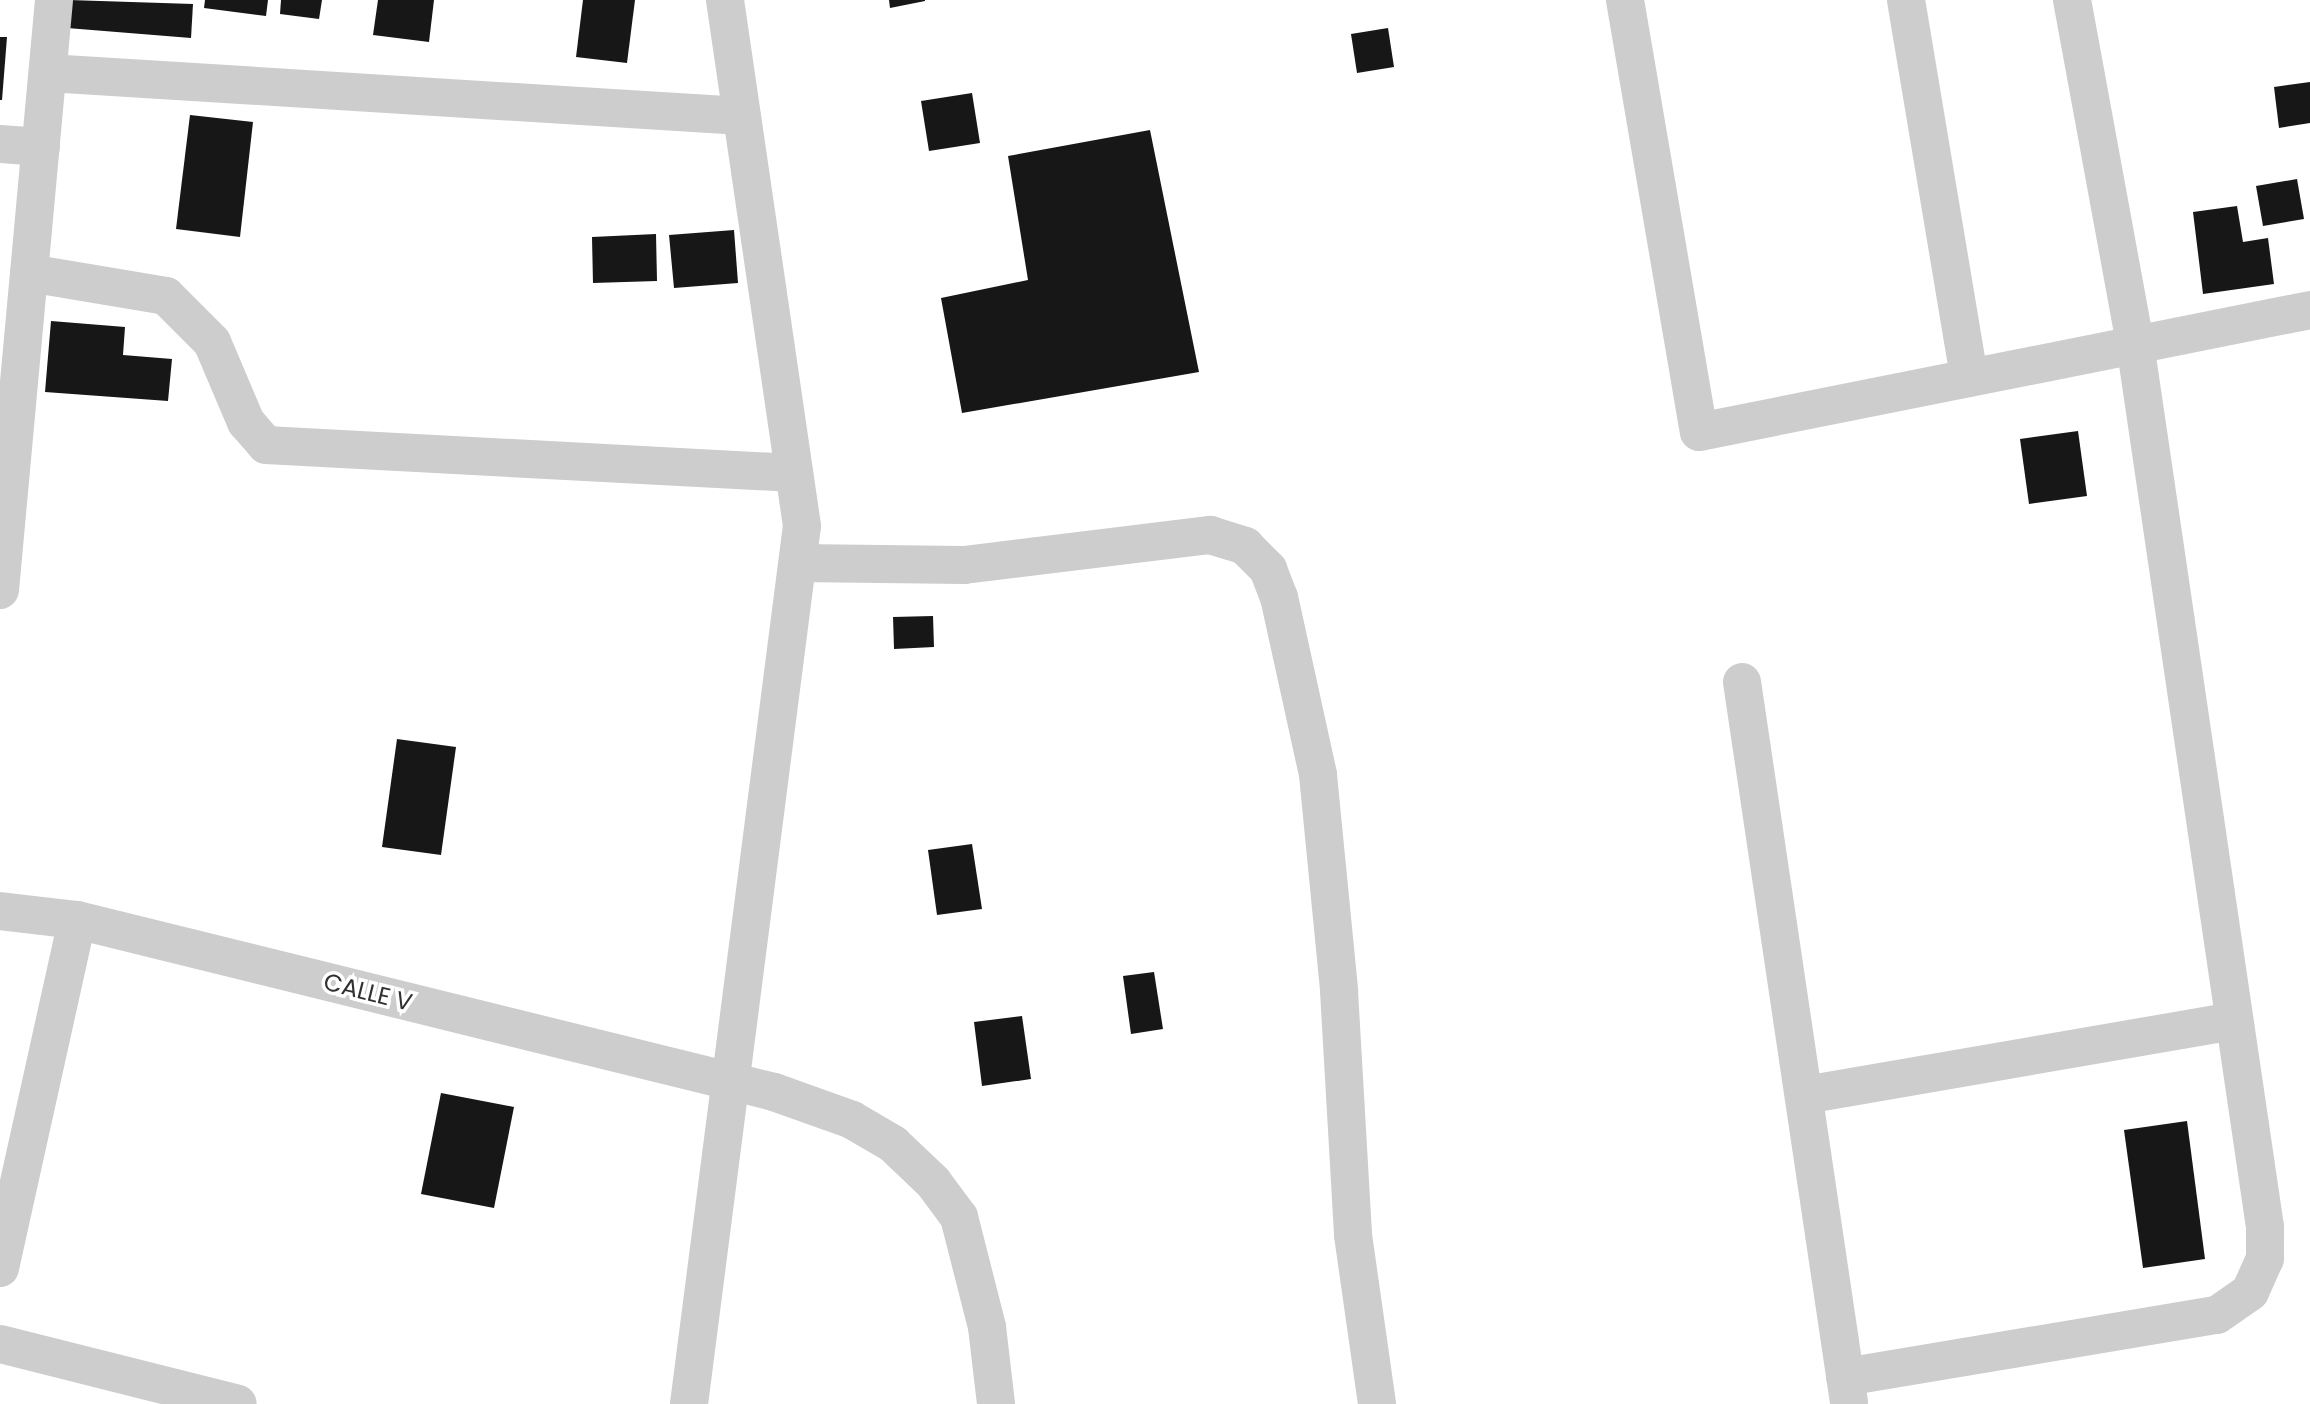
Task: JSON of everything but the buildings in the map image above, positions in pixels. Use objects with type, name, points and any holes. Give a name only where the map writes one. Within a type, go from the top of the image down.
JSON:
[{"type":"street","points":[[0,590],[54,0]]},
{"type":"street","points":[[690,1404],[734,1083],[802,526],[725,0]]},
{"type":"street","points":[[1625,0],[1699,432],[2310,310]]},
{"type":"street","points":[[1906,0],[1969,376]]},
{"type":"street","points":[[1742,682],[1847,1391],[2217,1315],[2235,1306],[2260,1274],[2267,1243],[2135,343],[2072,0]]},
{"type":"street","points":[[48,73],[742,116]]},
{"type":"street","points":[[0,144],[41,147]]},
{"type":"street","points":[[29,273],[166,296],[212,342],[246,422],[266,445],[794,473]]},
{"type":"street","points":[[798,563],[964,565],[1210,535],[1245,547],[1268,569],[1279,597],[1318,775],[1339,991],[1353,1235],[1377,1404]]},
{"type":"street","name":"CALLE V","points":[[0,911],[76,920],[812,1103],[852,1120],[893,1144],[933,1182],[959,1217],[987,1327],[996,1404]]},
{"type":"street","points":[[0,1268],[76,920]]},
{"type":"street","points":[[1805,1095],[2234,1021]]},
{"type":"street","points":[[0,1344],[238,1404]]}]
